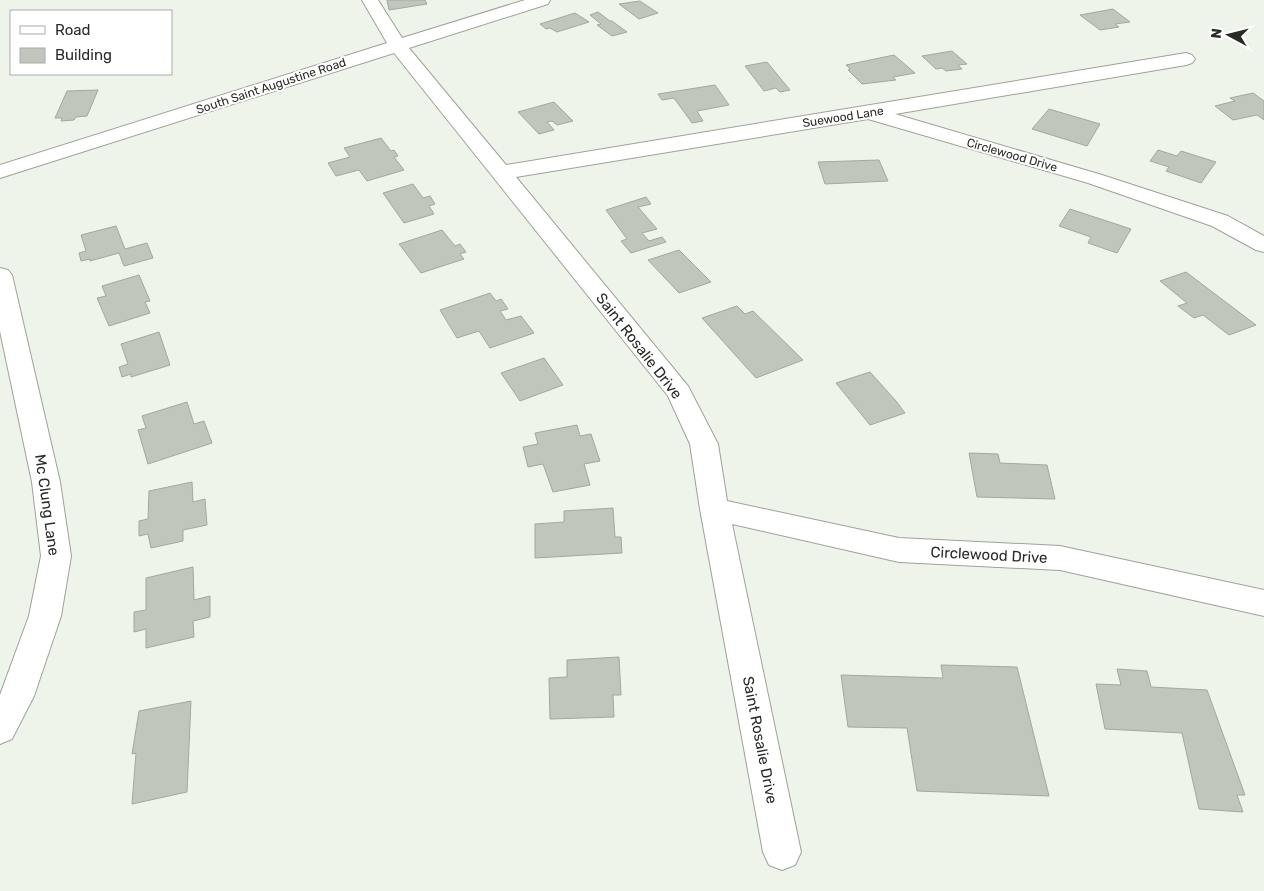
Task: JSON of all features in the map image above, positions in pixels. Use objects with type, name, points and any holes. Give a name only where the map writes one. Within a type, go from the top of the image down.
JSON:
[{"type":"street","name":"Saint Rosalie Drive","points":[[370,0],[398,46],[499,173],[679,392],[704,444],[714,509],[782,852]]},
{"type":"street","name":"South Saint Augustine Road","points":[[0,172],[542,0]]},
{"type":"street","name":"Suewood Lane","points":[[499,173],[869,113],[1186,58]]},
{"type":"street","name":"Circlewood Drive","points":[[869,113],[1094,179],[1220,220],[1264,245]]},
{"type":"street","name":"Mc Clung Lane","points":[[0,275],[46,482],[56,556],[45,616],[17,696],[0,728]]},
{"type":"street","name":"Circlewood Drive","points":[[714,509],[899,550],[1060,558],[1264,603]]},
{"type":"building","points":[[387,0],[425,0],[427,4],[389,10]]},
{"type":"building","points":[[640,1],[658,13],[639,19],[619,4]]},
{"type":"building","points":[[1113,9],[1130,22],[1115,24],[1119,27],[1100,30],[1080,15]]},
{"type":"building","points":[[598,12],[627,32],[612,36],[597,25],[601,24],[590,15]]},
{"type":"building","points":[[575,13],[589,22],[557,32],[550,28],[546,29],[540,24]]},
{"type":"building","points":[[952,51],[967,64],[958,65],[962,69],[946,71],[942,68],[936,69],[922,56]]},
{"type":"building","points":[[894,55],[915,73],[893,77],[896,80],[862,84],[848,70],[850,69],[846,65]]},
{"type":"building","points":[[767,62],[790,90],[780,92],[776,88],[764,91],[745,66]]},
{"type":"building","points":[[715,85],[729,105],[697,111],[703,121],[692,123],[674,98],[662,100],[658,94]]},
{"type":"building","points":[[98,90],[87,116],[61,121],[62,118],[55,118],[67,91]]},
{"type":"building","points":[[1253,93],[1264,101],[1264,120],[1257,115],[1233,120],[1215,106],[1235,101],[1230,98]]},
{"type":"building","points":[[554,102],[573,121],[557,125],[552,121],[547,122],[554,130],[539,134],[518,112]]},
{"type":"building","points":[[1049,109],[1100,124],[1087,146],[1032,129]]},
{"type":"building","points":[[381,138],[391,151],[394,150],[398,156],[394,157],[404,170],[367,181],[359,170],[336,176],[328,163],[350,157],[344,148]]},
{"type":"building","points":[[1158,150],[1177,156],[1181,151],[1216,162],[1201,183],[1166,171],[1169,167],[1150,161]]},
{"type":"building","points":[[879,160],[888,181],[825,184],[818,162]]},
{"type":"building","points":[[413,184],[423,198],[430,196],[435,204],[429,206],[434,214],[404,223],[383,193]]},
{"type":"building","points":[[646,197],[651,204],[638,207],[657,229],[642,233],[649,241],[662,237],[666,242],[631,253],[621,241],[627,239],[606,210]]},
{"type":"building","points":[[1070,209],[1131,229],[1117,253],[1088,243],[1091,237],[1059,226]]},
{"type":"building","points":[[116,226],[125,249],[147,243],[153,258],[124,266],[119,253],[90,261],[90,259],[81,261],[79,253],[86,251],[81,235]]},
{"type":"building","points":[[442,230],[455,246],[460,244],[466,252],[460,254],[464,259],[421,273],[399,244]]},
{"type":"building","points":[[679,250],[711,282],[679,293],[648,260]]},
{"type":"building","points":[[1186,272],[1256,325],[1229,335],[1203,315],[1194,318],[1178,306],[1187,303],[1160,281]]},
{"type":"building","points":[[139,275],[150,301],[145,302],[150,313],[109,326],[97,298],[106,296],[102,286]]},
{"type":"building","points":[[490,293],[496,301],[501,299],[508,309],[500,311],[506,320],[521,316],[534,333],[490,348],[479,331],[457,338],[440,310]]},
{"type":"building","points":[[737,306],[745,314],[753,311],[803,360],[756,378],[702,318]]},
{"type":"building","points":[[159,332],[170,365],[131,377],[131,374],[122,377],[119,367],[128,364],[121,344]]},
{"type":"building","points":[[544,358],[563,385],[520,401],[501,373]]},
{"type":"building","points":[[870,372],[905,413],[870,425],[836,383]]},
{"type":"building","points":[[187,402],[194,424],[204,421],[212,443],[148,464],[138,430],[146,428],[142,416]]},
{"type":"building","points":[[577,425],[580,436],[591,434],[600,461],[584,464],[590,485],[553,492],[543,464],[528,467],[523,447],[538,444],[535,433]]},
{"type":"building","points":[[969,453],[998,454],[1000,463],[1047,465],[1055,499],[977,497]]},
{"type":"building","points":[[192,482],[193,502],[205,499],[207,525],[183,530],[183,541],[151,548],[148,534],[139,536],[139,521],[148,519],[149,491]]},
{"type":"building","points":[[613,508],[615,537],[621,537],[622,553],[535,558],[535,524],[564,522],[564,511]]},
{"type":"building","points":[[193,567],[194,600],[210,596],[210,617],[193,621],[194,637],[146,648],[146,629],[134,632],[134,612],[146,610],[146,578]]},
{"type":"building","points":[[619,657],[621,695],[613,695],[614,717],[550,719],[549,678],[567,677],[567,660]]},
{"type":"building","points":[[941,665],[1017,667],[1049,796],[917,791],[907,728],[848,727],[841,675],[943,678]]},
{"type":"building","points":[[1117,669],[1147,671],[1151,687],[1207,690],[1245,795],[1237,795],[1243,812],[1199,809],[1182,733],[1105,729],[1096,684],[1121,685]]},
{"type":"building","points":[[191,701],[187,792],[132,804],[136,753],[132,754],[139,711]]}]
